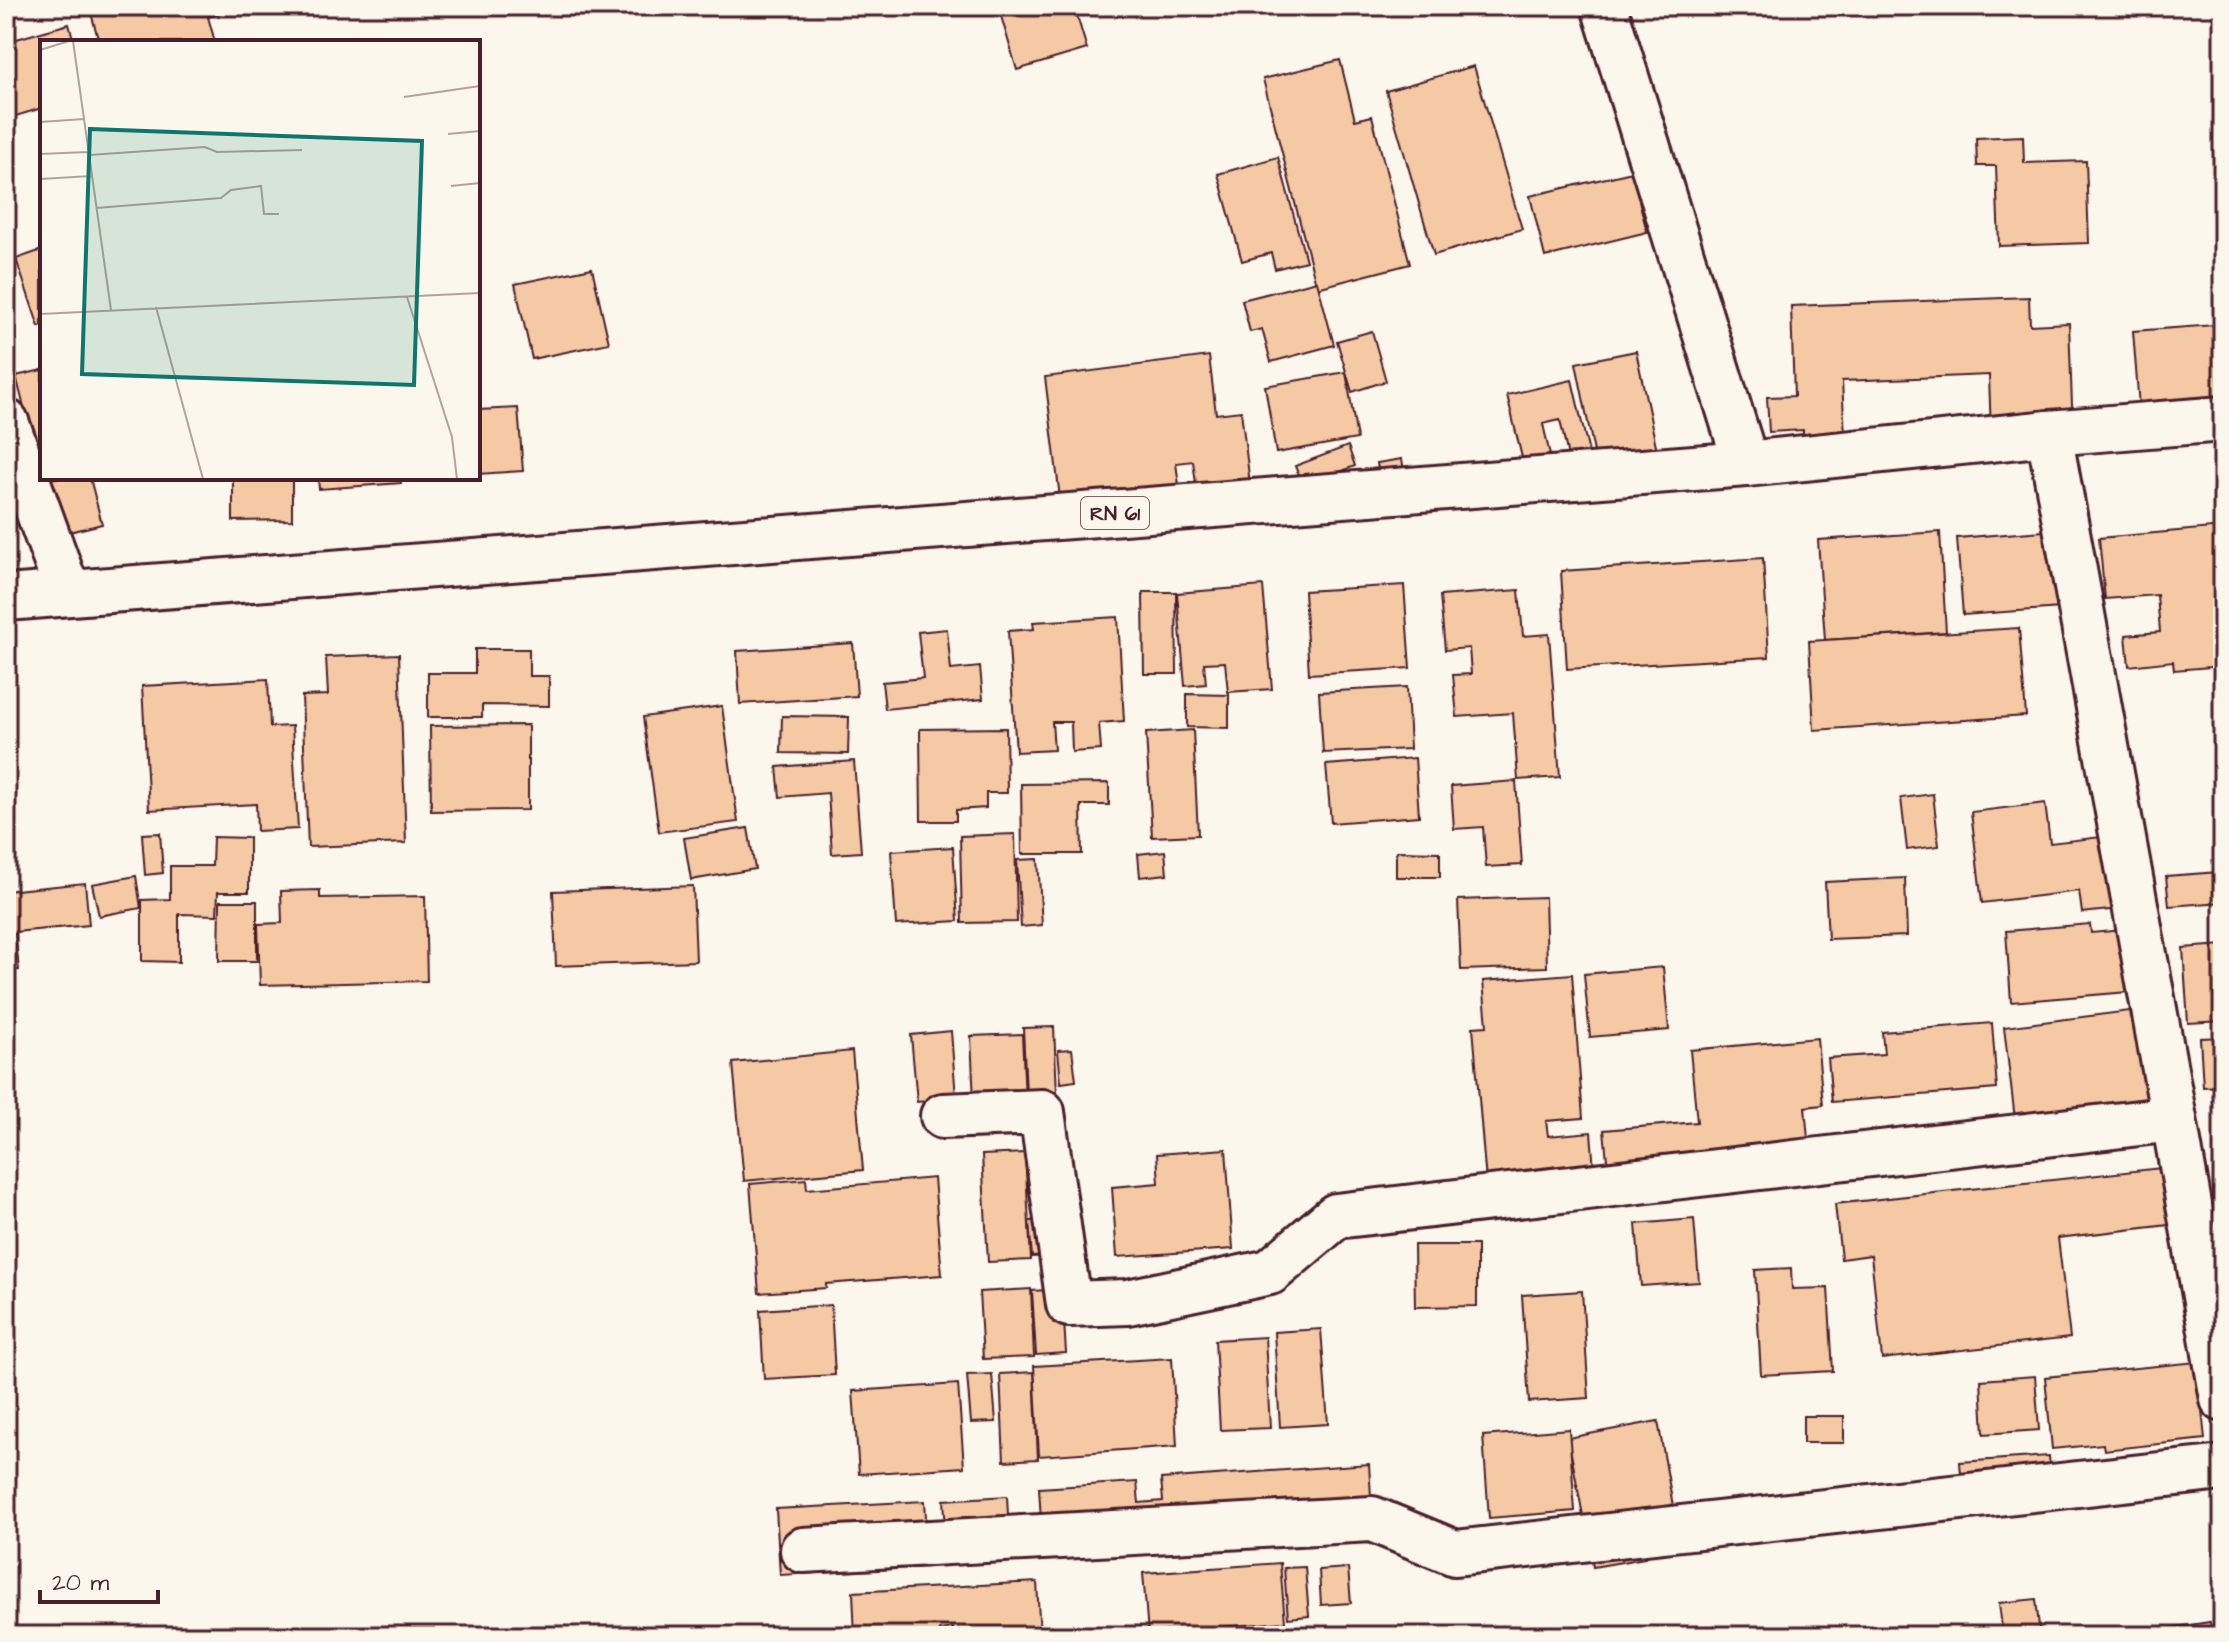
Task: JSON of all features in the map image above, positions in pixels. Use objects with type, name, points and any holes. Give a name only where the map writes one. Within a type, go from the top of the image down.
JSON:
[{"type":"street","points":[[1604,6],[1746,464]]},
{"type":"street","name":"RN 61","points":[[6,598],[1746,464],[2049,433],[2223,419]]},
{"type":"street","points":[[6,422],[68,593]]},
{"type":"street","points":[[2049,433],[2174,1119],[2217,1330],[2223,1399]]},
{"type":"street","points":[[943,1116],[1042,1112],[1069,1304],[1128,1302],[1270,1272],[1336,1216],[2174,1119]]},
{"type":"street","points":[[803,1550],[1372,1519],[1455,1553],[2223,1468]]},
{"type":"building","points":[[116,6],[246,6],[208,17],[214,40],[98,40],[91,13]]},
{"type":"building","points":[[998,6],[1074,6],[1087,49],[1017,70]]},
{"type":"building","points":[[69,24],[73,40],[40,40],[40,109],[6,119],[6,42]]},
{"type":"building","points":[[1340,60],[1355,120],[1372,116],[1410,264],[1317,288],[1263,79]]},
{"type":"building","points":[[1474,66],[1522,229],[1434,255],[1386,91]]},
{"type":"building","points":[[2023,136],[2024,163],[2086,161],[2089,243],[1999,246],[1996,166],[1977,166],[1976,138]]},
{"type":"building","points":[[1278,157],[1306,261],[1275,269],[1271,253],[1242,261],[1218,174]]},
{"type":"building","points":[[1632,172],[1647,232],[1545,257],[1530,196]]},
{"type":"building","points":[[40,251],[40,327],[39,327],[16,259]]},
{"type":"building","points":[[592,268],[609,343],[532,359],[515,284]]},
{"type":"building","points":[[1317,281],[1334,345],[1271,362],[1262,329],[1250,332],[1242,300]]},
{"type":"building","points":[[2029,297],[2030,325],[2069,323],[2073,432],[1991,435],[1989,375],[1842,381],[1845,436],[1803,437],[1803,430],[1769,432],[1767,397],[1794,396],[1791,306]]},
{"type":"building","points":[[2219,322],[2223,322],[2223,408]]},
{"type":"building","points":[[2215,325],[2221,414],[2140,420],[2133,331]]},
{"type":"building","points":[[1372,331],[1386,381],[1352,392],[1337,341]]},
{"type":"building","points":[[1636,351],[1659,460],[1598,472],[1576,363]]},
{"type":"building","points":[[1209,356],[1216,414],[1241,411],[1250,484],[1197,491],[1193,461],[1176,463],[1181,499],[1062,514],[1045,377]]},
{"type":"building","points":[[40,370],[40,469],[16,376]]},
{"type":"building","points":[[1346,372],[1357,439],[1276,453],[1265,386]]},
{"type":"building","points":[[1572,380],[1592,466],[1571,470],[1560,420],[1543,424],[1551,460],[1524,466],[1507,395]]},
{"type":"building","points":[[518,408],[523,471],[480,474],[480,410]]},
{"type":"building","points":[[1348,446],[1355,466],[1303,486],[1295,466]]},
{"type":"building","points":[[1402,459],[1406,483],[1381,487],[1377,463]]},
{"type":"building","points":[[43,480],[91,480],[102,524],[57,535]]},
{"type":"building","points":[[233,480],[292,480],[292,520],[233,521]]},
{"type":"building","points":[[318,480],[401,480],[401,483],[319,489]]},
{"type":"building","points":[[2223,527],[2223,666],[2174,670],[2173,661],[2129,666],[2126,635],[2160,632],[2157,595],[2105,599],[2099,538]]},
{"type":"building","points":[[2056,530],[2061,608],[1963,615],[1957,538]]},
{"type":"building","points":[[1940,532],[1946,632],[1825,640],[1818,540]]},
{"type":"building","points":[[1763,558],[1769,657],[1567,669],[1561,571]]},
{"type":"building","points":[[1404,585],[1410,668],[1309,674],[1304,591]]},
{"type":"building","points":[[1263,586],[1272,689],[1228,692],[1225,662],[1204,663],[1206,684],[1185,686],[1177,593]]},
{"type":"building","points":[[1519,590],[1523,636],[1549,634],[1560,777],[1518,780],[1513,713],[1457,717],[1453,675],[1471,674],[1469,648],[1445,650],[1440,596]]},
{"type":"building","points":[[1143,592],[1176,592],[1177,674],[1144,674]]},
{"type":"building","points":[[1118,617],[1124,721],[1099,723],[1101,750],[1072,752],[1071,722],[1052,722],[1054,750],[1016,752],[1008,631],[1034,629],[1033,622]]},
{"type":"building","points":[[2019,628],[2026,716],[1814,730],[1809,641]]},
{"type":"building","points":[[947,629],[951,670],[980,667],[983,699],[885,709],[882,682],[923,678],[918,632]]},
{"type":"building","points":[[853,643],[857,696],[740,704],[737,651]]},
{"type":"building","points":[[475,649],[529,649],[529,676],[549,676],[549,706],[482,705],[482,717],[428,717],[428,673],[475,673]]},
{"type":"building","points":[[399,654],[406,843],[308,847],[302,696],[328,695],[326,657]]},
{"type":"building","points":[[268,679],[270,727],[292,726],[298,829],[257,831],[256,804],[149,810],[142,686]]},
{"type":"building","points":[[1407,687],[1410,749],[1323,753],[1319,692]]},
{"type":"building","points":[[1187,694],[1229,695],[1229,728],[1187,727]]},
{"type":"building","points":[[722,706],[738,822],[659,832],[643,717]]},
{"type":"building","points":[[782,716],[849,717],[848,754],[781,753]]},
{"type":"building","points":[[528,725],[528,810],[431,811],[430,726]]},
{"type":"building","points":[[1006,728],[1007,793],[986,793],[986,808],[956,810],[956,821],[921,821],[920,729]]},
{"type":"building","points":[[1193,730],[1198,835],[1152,837],[1146,733]]},
{"type":"building","points":[[1415,758],[1419,816],[1331,823],[1326,765]]},
{"type":"building","points":[[854,761],[861,852],[832,854],[828,793],[780,797],[777,767]]},
{"type":"building","points":[[1516,781],[1522,865],[1486,867],[1483,827],[1454,829],[1451,786]]},
{"type":"building","points":[[1109,783],[1109,805],[1081,805],[1082,854],[1022,854],[1021,784]]},
{"type":"building","points":[[1933,794],[1939,846],[1907,850],[1901,798]]},
{"type":"building","points":[[2045,803],[2050,843],[2110,836],[2119,909],[2082,913],[2079,891],[1982,903],[1971,812]]},
{"type":"building","points":[[748,828],[755,869],[691,880],[684,838]]},
{"type":"building","points":[[160,833],[163,873],[145,875],[142,834]]},
{"type":"building","points":[[1015,834],[1017,922],[962,923],[960,836]]},
{"type":"building","points":[[213,837],[249,838],[249,892],[218,892],[217,915],[179,914],[179,962],[142,961],[142,900],[170,899],[170,866],[212,866]]},
{"type":"building","points":[[953,847],[958,921],[896,925],[891,851]]},
{"type":"building","points":[[2218,848],[2223,848],[2223,902],[2169,906],[2166,876],[2219,872]]},
{"type":"building","points":[[1165,851],[1167,874],[1140,877],[1138,854]]},
{"type":"building","points":[[1396,851],[1440,852],[1440,877],[1396,877]]},
{"type":"building","points":[[1038,859],[1042,925],[1021,927],[1017,860]]},
{"type":"building","points":[[136,876],[141,908],[99,916],[92,884]]},
{"type":"building","points":[[1905,878],[1907,936],[1828,939],[1825,882]]},
{"type":"building","points":[[85,883],[89,925],[15,932],[19,970],[6,971],[6,891]]},
{"type":"building","points":[[693,886],[696,961],[556,966],[553,891]]},
{"type":"building","points":[[320,890],[320,898],[425,896],[427,981],[260,985],[258,924],[282,923],[281,891]]},
{"type":"building","points":[[1545,897],[1547,967],[1461,970],[1458,900]]},
{"type":"building","points":[[220,901],[257,901],[257,961],[219,961]]},
{"type":"building","points":[[2090,924],[2091,933],[2123,930],[2128,992],[2011,1002],[2006,931]]},
{"type":"building","points":[[2223,945],[2223,1021],[2188,1023],[2183,948]]},
{"type":"building","points":[[1663,967],[1669,1030],[1590,1037],[1584,974]]},
{"type":"building","points":[[1572,974],[1583,1118],[1546,1121],[1548,1136],[1591,1132],[1597,1208],[1487,1194],[1473,1027],[1487,1026],[1483,981]]},
{"type":"building","points":[[2137,1010],[2154,1143],[2034,1158],[2031,1134],[2017,1136],[2004,1027]]},
{"type":"building","points":[[1992,1023],[1997,1089],[1832,1102],[1828,1058],[1884,1054],[1882,1032]]},
{"type":"building","points":[[1054,1027],[1058,1116],[1027,1117],[1023,1028]]},
{"type":"building","points":[[951,1031],[956,1098],[917,1102],[911,1035]]},
{"type":"building","points":[[1022,1034],[1026,1121],[975,1124],[971,1036]]},
{"type":"building","points":[[2223,1037],[2223,1086],[2203,1087],[2200,1038]]},
{"type":"building","points":[[1817,1038],[1823,1105],[1805,1107],[1812,1181],[1611,1200],[1604,1130],[1697,1122],[1690,1050]]},
{"type":"building","points":[[1072,1049],[1076,1081],[1061,1083],[1058,1050]]},
{"type":"building","points":[[852,1051],[863,1170],[744,1181],[733,1063]]},
{"type":"building","points":[[1226,1149],[1233,1249],[1117,1257],[1112,1187],[1159,1183],[1157,1154]]},
{"type":"building","points":[[1025,1153],[1031,1260],[988,1262],[982,1155]]},
{"type":"building","points":[[2170,1167],[2177,1224],[2058,1238],[2070,1338],[1882,1359],[1871,1255],[1841,1259],[1835,1204]]},
{"type":"building","points":[[934,1178],[942,1275],[759,1293],[750,1184],[806,1179],[807,1189]]},
{"type":"building","points":[[1694,1219],[1699,1282],[1641,1286],[1636,1224]]},
{"type":"building","points":[[1047,1220],[1050,1256],[1032,1257],[1029,1221]]},
{"type":"building","points":[[1414,1245],[1477,1245],[1477,1306],[1415,1307]]},
{"type":"building","points":[[1791,1268],[1792,1289],[1828,1288],[1833,1371],[1761,1375],[1755,1270]]},
{"type":"building","points":[[1031,1289],[1034,1357],[983,1359],[979,1292]]},
{"type":"building","points":[[1062,1289],[1066,1353],[1036,1355],[1032,1291]]},
{"type":"building","points":[[1582,1291],[1589,1398],[1529,1402],[1522,1295]]},
{"type":"building","points":[[831,1305],[835,1375],[764,1379],[760,1310]]},
{"type":"building","points":[[1321,1329],[1328,1424],[1280,1427],[1274,1332]]},
{"type":"building","points":[[1265,1337],[1270,1428],[1220,1430],[1215,1340]]},
{"type":"building","points":[[1172,1358],[1177,1446],[1039,1456],[1034,1366]]},
{"type":"building","points":[[2197,1362],[2205,1439],[2104,1450],[2103,1444],[2052,1449],[2045,1377]]},
{"type":"building","points":[[1034,1372],[1038,1459],[1004,1461],[1000,1374]]},
{"type":"building","points":[[992,1374],[996,1422],[971,1423],[967,1375]]},
{"type":"building","points":[[2035,1376],[2039,1430],[1984,1434],[1981,1380]]},
{"type":"building","points":[[958,1384],[964,1467],[859,1474],[853,1391]]},
{"type":"building","points":[[1803,1416],[1844,1416],[1844,1443],[1803,1443]]},
{"type":"building","points":[[1658,1421],[1673,1506],[1637,1513],[1645,1558],[1593,1567],[1568,1438]]},
{"type":"building","points":[[1569,1429],[1575,1511],[1489,1518],[1483,1436]]},
{"type":"building","points":[[2049,1456],[2053,1506],[1964,1512],[1960,1462]]},
{"type":"building","points":[[1369,1464],[1373,1529],[1043,1552],[1039,1488],[1137,1482],[1139,1503],[1163,1501],[1161,1479]]},
{"type":"building","points":[[1007,1496],[1010,1554],[948,1558],[944,1500]]},
{"type":"building","points":[[925,1501],[929,1567],[780,1575],[776,1509]]},
{"type":"building","points":[[1280,1563],[1285,1622],[1148,1633],[1143,1573]]},
{"type":"building","points":[[1305,1567],[1309,1616],[1288,1618],[1284,1568]]},
{"type":"building","points":[[1348,1568],[1351,1603],[1321,1605],[1319,1570]]},
{"type":"building","points":[[1037,1582],[1040,1636],[953,1636],[953,1628],[939,1630],[939,1636],[855,1636],[853,1592]]},
{"type":"building","points":[[2036,1599],[2040,1636],[2003,1636],[1999,1603]]},
{"type":"building","points":[[2210,1622],[2212,1636],[2118,1636]]}]
